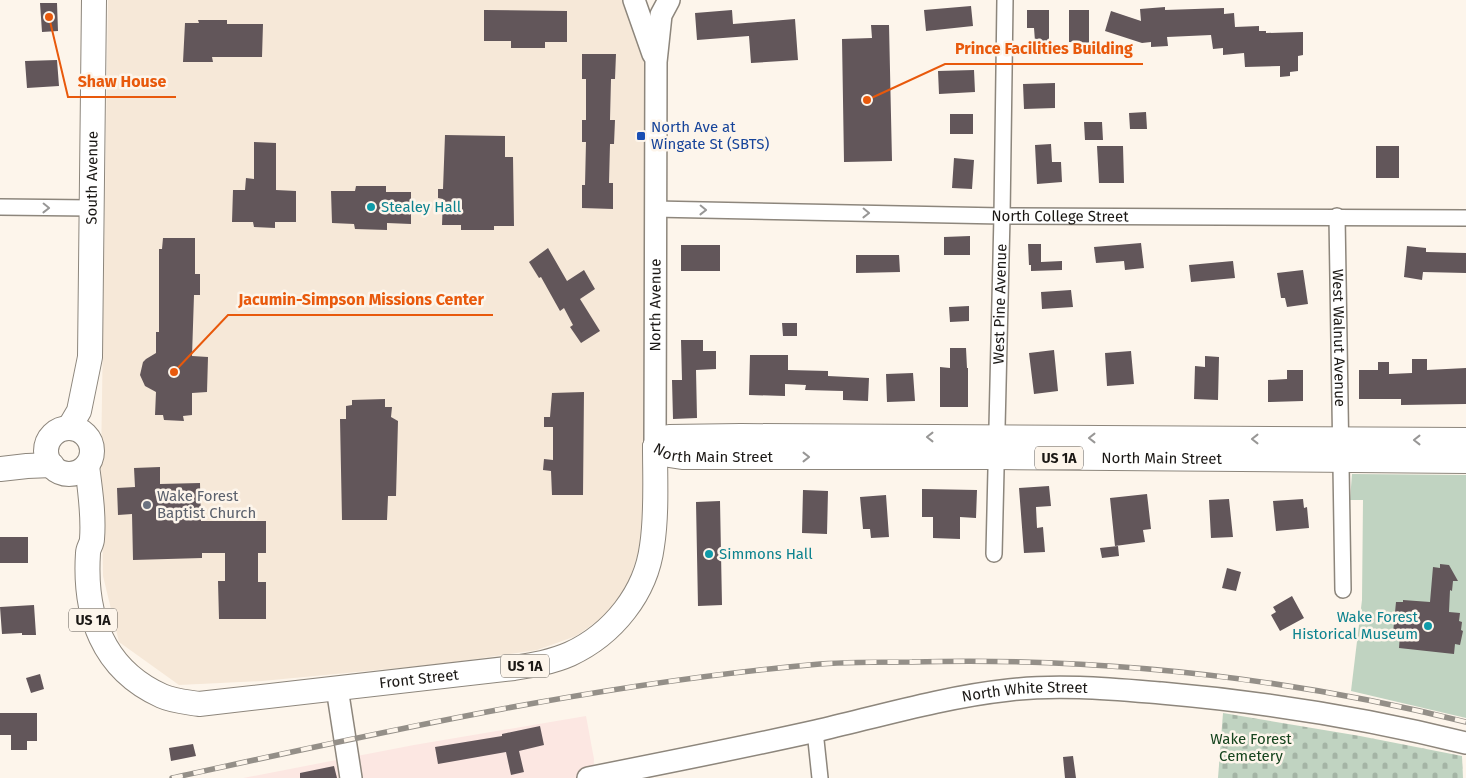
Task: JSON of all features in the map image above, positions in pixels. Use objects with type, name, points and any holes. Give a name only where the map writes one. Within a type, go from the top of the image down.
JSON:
[{"type":"main road","name":"South Avenue","points":[[64,463],[90,459],[92,452],[91,444],[78,433],[95,394],[96,380],[90,357],[94,0]]},
{"type":"main road","points":[[634,0],[649,5],[657,5],[667,0]]},
{"type":"main road","name":"North Avenue","points":[[634,0],[656,62]]},
{"type":"main road","name":"North Avenue","points":[[652,546],[655,447],[654,209],[656,62],[661,15],[667,0]]},
{"type":"main road","points":[[0,468],[64,463],[54,434],[59,431],[78,433]]},
{"type":"main road","name":"North Main Street","points":[[1340,450],[1466,440]]},
{"type":"main road","name":"North Main Street","points":[[655,447],[669,456],[682,457],[997,447],[1340,450],[1466,461]]},
{"type":"main road","name":"Front Street","points":[[64,463],[80,498],[84,540],[88,550],[87,580],[93,620],[102,642],[116,662],[131,678],[163,696],[199,704],[514,668],[542,663],[569,654],[595,639],[622,614],[635,596],[643,580],[652,546]]},
{"type":"main road","name":"North White Street","points":[[588,778],[815,731],[904,710],[993,692],[1026,688],[1060,687],[1166,693],[1285,707],[1329,714],[1466,743]]},
{"type":"main road","points":[[337,688],[351,778]]},
{"type":"street","name":"West Pine Avenue","points":[[994,554],[1005,0]]},
{"type":"street","points":[[0,207],[91,208]]},
{"type":"street","name":"North College Street","points":[[654,209],[1002,216],[1466,218]]},
{"type":"street","name":"West Walnut Avenue","points":[[1337,216],[1343,590]]},
{"type":"street","points":[[815,731],[820,778]]},
{"type":"shaded area","points":[[108,0],[639,0],[645,51],[645,478],[641,544],[628,584],[606,615],[576,636],[537,650],[441,664],[262,681],[179,685],[119,642],[103,576],[101,464]]},
{"type":"shaded area","points":[[586,716],[594,759],[593,778],[243,778],[414,745]]},
{"type":"green space","points":[[1352,474],[1466,475],[1466,718],[1351,691],[1362,600],[1363,500],[1350,500]]},
{"type":"green space","name":"Wake Forest Cemetery","points":[[1223,713],[1360,736],[1462,756],[1463,778],[1218,778]]},
{"type":"building","points":[[40,3],[57,3],[58,31],[42,32]]},
{"type":"building","points":[[971,6],[973,26],[926,31],[924,10]]},
{"type":"building","points":[[1165,7],[1165,10],[1224,8],[1224,14],[1234,13],[1235,27],[1259,26],[1259,31],[1266,31],[1266,33],[1303,32],[1303,55],[1298,56],[1298,71],[1290,72],[1290,76],[1280,77],[1280,66],[1245,67],[1244,53],[1223,55],[1223,48],[1213,49],[1211,35],[1167,37],[1168,46],[1151,47],[1151,42],[1142,43],[1105,31],[1111,11],[1141,21],[1140,9]]},
{"type":"building","points":[[484,10],[567,11],[567,42],[545,42],[545,48],[511,48],[511,41],[484,41]]},
{"type":"building","points":[[732,10],[733,24],[795,19],[798,60],[751,63],[749,36],[697,40],[695,13]]},
{"type":"building","points":[[1027,10],[1049,10],[1049,41],[1035,41],[1034,28],[1027,28]]},
{"type":"building","points":[[1069,10],[1089,10],[1089,43],[1069,42]]},
{"type":"building","points":[[198,20],[227,20],[227,24],[263,24],[262,57],[212,57],[213,62],[183,62],[185,23],[199,23]]},
{"type":"building","points":[[871,25],[889,25],[892,161],[844,162],[842,39],[872,38]]},
{"type":"building","points":[[582,54],[616,54],[615,79],[611,79],[610,120],[615,120],[614,144],[610,144],[609,183],[613,183],[613,209],[582,208],[582,185],[585,185],[586,142],[582,142],[582,120],[586,120],[586,79],[582,79]]},
{"type":"building","points":[[57,60],[59,86],[27,88],[25,61]]},
{"type":"building","points":[[974,70],[975,92],[939,94],[938,71]]},
{"type":"building","points":[[1055,83],[1055,108],[1024,109],[1023,84]]},
{"type":"building","points":[[1146,112],[1147,129],[1130,129],[1129,113]]},
{"type":"building","points":[[950,114],[973,114],[973,134],[950,134]]},
{"type":"building","points":[[1084,122],[1102,122],[1103,140],[1085,140]]},
{"type":"building","points":[[445,135],[505,136],[505,157],[513,157],[514,226],[494,226],[494,230],[461,230],[461,225],[442,225],[443,199],[438,198],[438,189],[443,189]]},
{"type":"building","points":[[254,142],[276,143],[276,190],[296,191],[296,222],[275,222],[275,228],[254,227],[253,222],[232,222],[233,190],[245,190],[246,178],[254,179]]},
{"type":"building","points":[[1051,144],[1052,162],[1061,162],[1062,182],[1037,184],[1035,145]]},
{"type":"building","points":[[1097,146],[1123,146],[1124,183],[1099,183]]},
{"type":"building","points":[[1376,146],[1399,146],[1399,178],[1376,178]]},
{"type":"building","points":[[954,158],[974,160],[972,189],[952,188]]},
{"type":"building","name":"Stealey Hall","points":[[356,186],[386,186],[386,192],[411,192],[411,224],[387,223],[387,230],[355,229],[354,224],[332,223],[331,191],[355,191]]},
{"type":"building","points":[[970,236],[970,255],[944,255],[944,237]]},
{"type":"building","points":[[163,238],[195,238],[195,274],[200,274],[200,295],[194,295],[192,356],[208,357],[207,392],[192,393],[192,415],[183,416],[184,421],[164,420],[163,415],[155,415],[156,392],[145,386],[140,375],[143,362],[156,353],[156,332],[159,332],[159,249],[162,249]]},
{"type":"building","points":[[1141,243],[1144,268],[1125,270],[1124,261],[1096,263],[1094,247]]},
{"type":"building","points":[[1028,244],[1041,244],[1041,262],[1062,261],[1062,270],[1031,271]]},
{"type":"building","points":[[681,245],[720,245],[720,271],[681,271]]},
{"type":"building","points":[[1407,246],[1426,248],[1426,252],[1466,253],[1466,273],[1423,272],[1422,280],[1404,277]]},
{"type":"building","points":[[548,248],[567,281],[584,270],[595,289],[580,299],[600,331],[581,343],[570,327],[573,325],[564,308],[560,311],[541,277],[539,278],[529,262]]},
{"type":"building","points":[[856,255],[899,255],[900,272],[856,273]]},
{"type":"building","points":[[1233,261],[1235,278],[1191,282],[1189,265]]},
{"type":"building","points":[[1303,270],[1308,304],[1287,307],[1285,298],[1281,298],[1277,273]]},
{"type":"building","points":[[1071,290],[1073,307],[1042,309],[1041,292]]},
{"type":"building","points":[[969,306],[969,321],[950,322],[949,307]]},
{"type":"building","points":[[782,323],[797,323],[797,336],[783,336]]},
{"type":"building","points":[[681,340],[703,340],[703,351],[716,351],[716,369],[696,370],[697,418],[673,419],[672,380],[682,380]]},
{"type":"building","points":[[950,348],[966,348],[968,407],[940,407],[940,367],[950,368]]},
{"type":"building","points":[[1054,350],[1058,391],[1034,394],[1029,353]]},
{"type":"building","points":[[1131,351],[1134,384],[1107,386],[1105,353]]},
{"type":"building","points":[[750,355],[788,355],[788,370],[828,371],[828,376],[869,378],[868,401],[843,400],[843,391],[805,390],[806,385],[785,384],[785,396],[749,395]]},
{"type":"building","points":[[1205,356],[1219,357],[1218,400],[1194,399],[1195,366],[1205,367]]},
{"type":"building","points":[[1412,359],[1427,359],[1427,370],[1466,368],[1466,404],[1401,405],[1401,399],[1359,399],[1359,370],[1378,370],[1378,362],[1389,362],[1389,374],[1412,373]]},
{"type":"building","points":[[1287,370],[1303,370],[1303,401],[1268,402],[1268,380],[1287,379]]},
{"type":"building","points":[[913,373],[915,401],[887,402],[886,374]]},
{"type":"building","points":[[584,392],[583,495],[552,495],[551,471],[543,470],[544,459],[553,460],[553,427],[544,427],[544,417],[550,417],[552,393]]},
{"type":"building","points":[[385,399],[385,407],[392,407],[391,417],[398,421],[396,496],[388,496],[387,520],[342,520],[340,419],[346,419],[346,406],[352,405],[352,400]]},
{"type":"building","points":[[160,467],[160,484],[200,483],[201,521],[266,521],[266,553],[258,553],[258,582],[266,582],[266,619],[219,619],[218,581],[225,581],[225,553],[202,553],[202,558],[133,560],[132,514],[118,515],[117,488],[135,487],[134,468]]},
{"type":"building","points":[[1049,486],[1051,506],[1036,507],[1037,528],[1043,527],[1045,552],[1024,553],[1019,488]]},
{"type":"building","points":[[922,489],[977,490],[976,518],[960,517],[960,539],[933,538],[933,517],[922,517]]},
{"type":"building","points":[[803,490],[828,491],[827,534],[802,533]]},
{"type":"building","points":[[1147,494],[1151,529],[1143,530],[1145,542],[1115,546],[1110,498]]},
{"type":"building","points":[[886,495],[889,537],[871,538],[870,529],[863,529],[860,497]]},
{"type":"building","points":[[1229,499],[1233,537],[1211,538],[1209,500]]},
{"type":"building","points":[[1303,499],[1304,508],[1307,507],[1309,528],[1276,531],[1273,501]]},
{"type":"building","name":"Simmons Hall","points":[[720,501],[722,605],[698,606],[696,502]]},
{"type":"building","points":[[0,537],[28,537],[28,563],[0,563]]},
{"type":"building","points":[[1118,546],[1119,556],[1102,558],[1100,548]]},
{"type":"building","name":"Wake Forest Historical Museum","points":[[1440,564],[1449,565],[1458,581],[1453,581],[1452,591],[1450,590],[1449,612],[1460,613],[1459,621],[1462,622],[1461,630],[1463,631],[1460,645],[1455,644],[1454,654],[1399,648],[1400,634],[1393,633],[1396,602],[1403,602],[1403,600],[1430,602],[1433,567],[1440,568]]},
{"type":"building","points":[[1227,568],[1241,572],[1236,591],[1222,588]]},
{"type":"building","points":[[1292,596],[1304,618],[1280,631],[1271,615],[1276,612],[1273,607]]},
{"type":"building","points":[[34,605],[36,635],[22,635],[22,633],[2,634],[0,607]]},
{"type":"building","points":[[40,674],[44,689],[31,693],[26,678]]},
{"type":"building","points":[[0,713],[37,713],[37,741],[27,741],[27,750],[11,750],[11,735],[0,735]]},
{"type":"building","points":[[540,726],[544,745],[519,751],[524,772],[511,775],[506,752],[438,764],[435,747],[502,736],[502,734]]},
{"type":"building","points":[[193,744],[196,756],[171,761],[169,748]]},
{"type":"building","points":[[1073,756],[1076,778],[1065,778],[1063,757]]},
{"type":"building","points":[[334,766],[337,778],[300,778],[300,773]]},
{"type":"railway","points":[[172,778],[413,726],[575,696],[738,672],[843,663],[982,661],[1121,667],[1191,673],[1330,693],[1466,722]]},
{"type":"place","name":"Shaw House","points":[[49,17]]},
{"type":"place","name":"Prince Facilities Building","points":[[867,100]]},
{"type":"place","name":"North Ave at Wingate St (SBTS)","points":[[641,136]]},
{"type":"place","name":"Stealey Hall","points":[[371,207]]},
{"type":"place","name":"Jacumin-Simpson Missions Center","points":[[174,372]]},
{"type":"place","name":"Wake Forest Baptist Church","points":[[147,505]]},
{"type":"place","name":"Simmons Hall","points":[[709,554]]},
{"type":"place","name":"Wake Forest Historical Museum","points":[[1428,626]]}]
